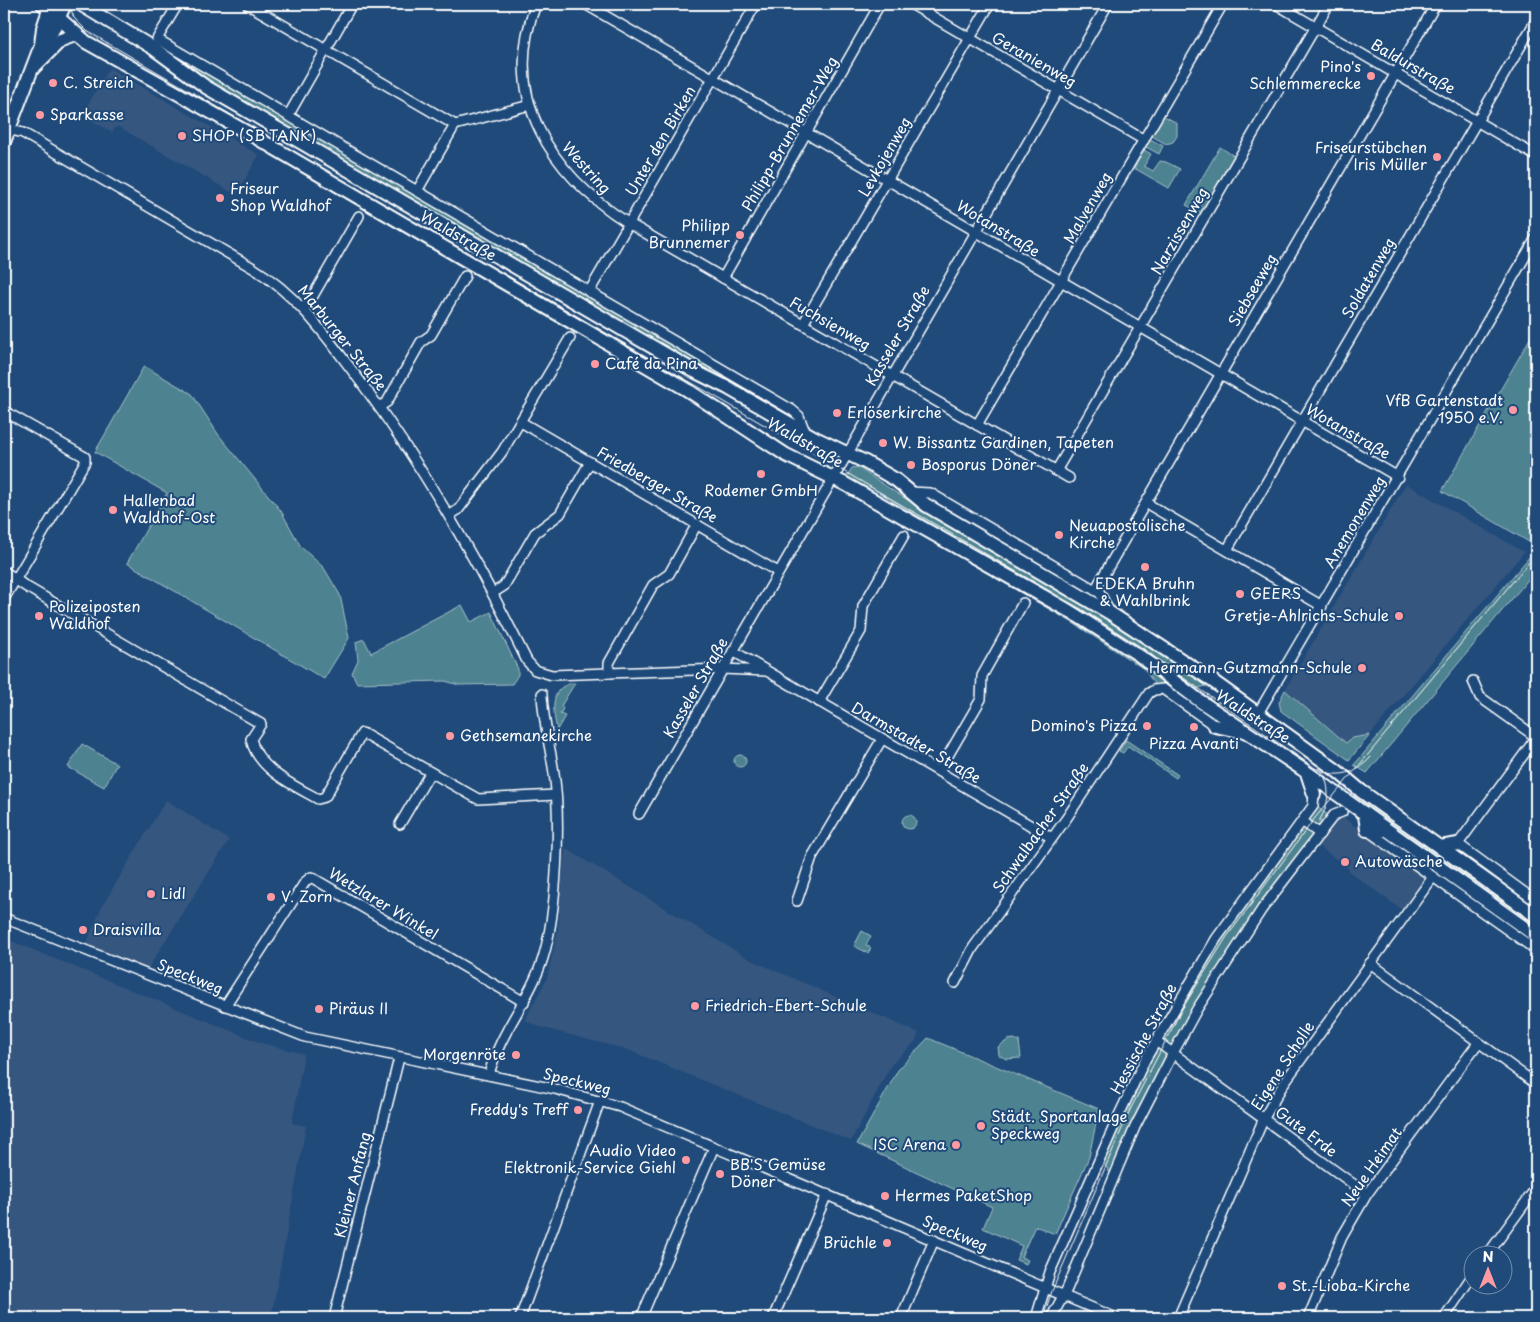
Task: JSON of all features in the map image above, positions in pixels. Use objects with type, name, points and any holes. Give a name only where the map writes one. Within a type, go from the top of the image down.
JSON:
[{"type":"main road","points":[[41,45],[51,34],[65,4]]},
{"type":"main road","name":"Waldstraße","points":[[80,4],[153,48],[206,87],[694,371],[896,480],[939,514],[1110,614],[1207,677],[1536,916]]},
{"type":"main road","points":[[4,142],[41,45],[48,5]]},
{"type":"main road","name":"Waldstraße","points":[[48,5],[75,35],[635,359],[721,410],[786,455],[946,542],[985,561],[1078,616],[1139,655],[1200,701],[1307,773],[1536,936]]},
{"type":"main road","points":[[31,70],[61,40],[75,35]]},
{"type":"main road","points":[[1215,726],[1250,734]]},
{"type":"main road","points":[[1307,773],[1314,794]]},
{"type":"main road","points":[[1342,812],[1361,812],[1367,830],[1386,830]]},
{"type":"main road","points":[[1440,847],[1458,844]]},
{"type":"street","name":"Waldstraße","points":[[178,4],[157,40],[792,410],[799,416],[805,432]]},
{"type":"street","points":[[247,4],[455,125],[530,105]]},
{"type":"street","points":[[288,116],[352,4]]},
{"type":"street","name":"Westring","points":[[536,4],[528,32],[525,61],[530,105],[545,142],[564,168],[586,192],[628,223]]},
{"type":"street","name":"Wotanstraße","points":[[585,4],[1061,283],[1398,477]]},
{"type":"street","name":"Unter den Birken","points":[[589,292],[756,4]]},
{"type":"street","name":"Philipp-Brunnemer-Weg","points":[[723,278],[880,4]]},
{"type":"street","name":"Geranienweg","points":[[911,4],[1144,140]]},
{"type":"street","name":"Levkojenweg","points":[[803,324],[990,4]]},
{"type":"street","name":"Kasseler Straße","points":[[639,814],[891,375],[1108,4]]},
{"type":"street","name":"Malvenweg","points":[[977,425],[1223,4]]},
{"type":"street","name":"Baldurstraße","points":[[1276,4],[1478,120],[1536,156]]},
{"type":"street","name":"Narzissenweg","points":[[1056,471],[1329,4]]},
{"type":"street","name":"Siebseeweg","points":[[1095,590],[1436,4]]},
{"type":"street","name":"Soldatenweg","points":[[1227,550],[1536,20]]},
{"type":"street","points":[[417,191],[455,125]]},
{"type":"street","name":"Marburger Straße","points":[[8,128],[23,134],[276,282],[303,308],[379,407],[450,515],[493,593],[527,661],[535,670],[544,674]]},
{"type":"street","points":[[303,308],[310,301],[359,216]]},
{"type":"street","name":"Fuchsienweg","points":[[628,223],[1069,478]]},
{"type":"street","name":"Anemonenweg","points":[[1257,715],[1398,477],[1536,238]]},
{"type":"street","points":[[379,407],[386,402],[422,342],[431,335],[465,276]]},
{"type":"street","points":[[450,515],[458,510],[483,480],[521,422],[570,338]]},
{"type":"street","points":[[4,410],[85,457],[85,462],[4,599]]},
{"type":"street","name":"Friedberger Straße","points":[[521,422],[778,572]]},
{"type":"street","points":[[493,593],[504,586],[535,533],[560,514],[590,462]]},
{"type":"street","name":"Waldstraße","points":[[910,492],[930,493],[1095,590],[1100,594],[1110,614]]},
{"type":"street","points":[[1146,504],[1322,606]]},
{"type":"street","points":[[608,673],[609,663],[653,585],[669,574],[697,524]]},
{"type":"street","points":[[820,702],[861,631],[863,606],[904,535]]},
{"type":"street","points":[[4,571],[260,724],[251,739],[253,750],[268,768],[318,798],[325,796],[362,733],[478,799],[556,795]]},
{"type":"street","points":[[939,771],[981,699],[982,676],[1023,603]]},
{"type":"street","name":"Darmstadter Straße","points":[[733,651],[1052,838]]},
{"type":"street","name":"Darmstadter Straße","points":[[544,674],[723,669],[766,671]]},
{"type":"street","points":[[1474,681],[1480,697],[1536,737],[1458,844],[1536,900]]},
{"type":"street","name":"Waldstraße","points":[[1154,690],[1163,689],[1215,726]]},
{"type":"street","name":"Schwalbacher Straße","points":[[955,983],[973,948],[1154,690]]},
{"type":"street","points":[[489,1075],[496,1052],[524,1002],[538,972],[546,943],[556,841],[556,795],[542,710],[542,694]]},
{"type":"street","points":[[797,901],[812,857],[882,739]]},
{"type":"street","points":[[400,824],[430,773]]},
{"type":"street","name":"Hessische Straße","points":[[1036,1318],[1044,1288],[1119,1115],[1156,1041],[1216,939],[1313,806],[1314,794]]},
{"type":"street","points":[[1051,1318],[1063,1296],[1135,1127],[1172,1053],[1238,945],[1334,815],[1342,812]]},
{"type":"street","points":[[1302,821],[1320,834]]},
{"type":"street","points":[[1367,830],[1536,950]]},
{"type":"street","name":"Eigene Scholle","points":[[1178,1318],[1264,1118],[1284,1083],[1433,877]]},
{"type":"street","name":"Wetzlarer Winkel","points":[[225,1006],[305,882],[311,878],[524,1002]]},
{"type":"street","name":"Speckweg","points":[[4,918],[305,1037],[399,1058],[489,1075],[600,1101],[714,1146],[1116,1318]]},
{"type":"street","name":"Speckweg","points":[[4,924],[16,923]]},
{"type":"street","points":[[1370,964],[1536,1084]]},
{"type":"street","name":"Gute Erde","points":[[1156,1041],[1367,1194]]},
{"type":"street","name":"Neue Heimat","points":[[1308,1318],[1342,1238],[1367,1194],[1478,1043]]},
{"type":"street","name":"Kleiner Anfang","points":[[334,1318],[399,1058]]},
{"type":"street","points":[[520,1318],[600,1101]]},
{"type":"street","points":[[641,1318],[714,1146]]},
{"type":"street","points":[[1495,1244],[1536,1188]]},
{"type":"street","points":[[774,1318],[827,1194]]},
{"type":"street","points":[[900,1318],[934,1240]]},
{"type":"street","points":[[1444,1318],[1462,1291]]},
{"type":"shaded area","points":[[109,68],[259,155],[236,195],[117,126],[112,132],[89,119],[93,112],[86,108]]},
{"type":"shaded area","name":"Gretje-Ahlrichs-Schule","points":[[1406,484],[1524,552],[1370,735],[1352,738],[1347,743],[1285,690]]},
{"type":"shaded area","points":[[166,800],[229,840],[147,970],[86,945],[102,906]]},
{"type":"shaded area","points":[[1340,815],[1426,878],[1402,910],[1348,871],[1349,869],[1317,845]]},
{"type":"shaded area","name":"Friedrich-Ebert-Schule","points":[[565,848],[749,959],[919,1033],[915,1042],[891,1065],[851,1141],[628,1050],[540,1027],[525,1020],[547,978],[558,930]]},
{"type":"shaded area","points":[[4,938],[261,1043],[304,1054],[292,1123],[306,1126],[271,1318],[4,1318]]},
{"type":"green space","points":[[157,43],[787,411],[799,422],[698,367],[207,81]]},
{"type":"green space","points":[[1164,116],[1177,123],[1177,136],[1173,142],[1166,144],[1152,136]]},
{"type":"green space","points":[[1150,139],[1163,146],[1159,154],[1146,147]]},
{"type":"green space","points":[[1220,147],[1234,156],[1201,213],[1186,205]]},
{"type":"green space","points":[[1144,150],[1151,154],[1144,166],[1153,171],[1160,161],[1180,169],[1169,188],[1134,168]]},
{"type":"green space","points":[[271,155],[282,159],[580,332],[578,335]]},
{"type":"green space","name":"VfB Gartenstadt 1950 e.V.","points":[[1536,328],[1536,535],[1529,542],[1442,491]]},
{"type":"green space","points":[[144,366],[192,394],[218,434],[281,511],[301,547],[324,568],[340,595],[349,638],[324,679],[127,563],[167,493],[95,452]]},
{"type":"green space","points":[[857,467],[901,496],[1113,621],[1203,680],[1201,682],[1206,686],[1192,690],[1101,625],[967,545],[965,547],[939,533],[941,530],[870,487],[869,489],[848,479],[846,477],[852,468]]},
{"type":"green space","points":[[949,548],[984,565],[1141,662],[1193,703],[1192,705],[1164,686],[1155,685],[1144,669],[1073,623],[947,550]]},
{"type":"green space","points":[[1536,549],[1536,570],[1367,773],[1354,765]]},
{"type":"green space","points":[[462,605],[471,622],[491,612],[518,669],[518,675],[512,684],[459,685],[445,681],[357,683],[352,673],[358,660],[356,642],[364,639],[371,653]]},
{"type":"green space","points":[[575,683],[561,706],[563,709],[560,714],[565,716],[557,730],[554,715],[556,694],[566,685]]},
{"type":"green space","points":[[1285,690],[1346,743],[1352,738],[1370,735],[1349,760],[1281,711],[1279,702]]},
{"type":"green space","points":[[1126,740],[1178,775],[1176,778],[1128,746],[1123,753],[1119,751]]},
{"type":"green space","points":[[82,744],[117,764],[104,787],[68,767]]},
{"type":"green space","points":[[740,755],[746,761],[740,767],[734,761]]},
{"type":"green space","points":[[1356,793],[1536,922],[1536,930],[1352,799]]},
{"type":"green space","points":[[1317,807],[1328,815],[1255,911],[1190,1013],[1111,1175],[1103,1162],[1154,1054],[1207,962],[1229,928]]},
{"type":"green space","points":[[906,815],[912,815],[916,822],[912,829],[906,829],[902,825],[902,819]]},
{"type":"green space","points":[[1387,838],[1536,943],[1536,946],[1387,840]]},
{"type":"green space","points":[[1451,848],[1536,905],[1536,909]]},
{"type":"green space","points":[[862,931],[871,936],[866,945],[871,948],[868,953],[854,946]]},
{"type":"green space","name":"Städt. Sportanlage Speckweg","points":[[928,1038],[1099,1109],[1089,1157],[1055,1234],[1035,1226],[1021,1257],[1028,1260],[1026,1264],[1016,1260],[1022,1246],[983,1228],[992,1207],[857,1144],[898,1070]]},
{"type":"green space","points":[[1014,1039],[1019,1041],[1021,1058],[1006,1059],[999,1055],[998,1047],[1008,1040]]},
{"type":"tram line","points":[[69,4],[74,18],[87,31],[1053,593],[1163,664],[1315,768],[1330,773],[1345,773],[1358,768],[1371,757]]},
{"type":"tram line","points":[[1043,1318],[1052,1291],[1130,1110],[1182,1009],[1226,938],[1315,818],[1536,554]]},
{"type":"tram line","points":[[1319,768],[1328,787],[1327,801],[1319,821]]},
{"type":"place","name":"Pino's Schlemmerecke","points":[[1371,76]]},
{"type":"place","name":"C. Streich","points":[[53,83]]},
{"type":"place","name":"Sparkasse","points":[[40,115]]},
{"type":"place","name":"SHOP (SB TANK)","points":[[182,136]]},
{"type":"place","name":"Friseurstübchen Iris Müller","points":[[1437,157]]},
{"type":"place","name":"Friseur Shop Waldhof","points":[[220,198]]},
{"type":"place","name":"Philipp Brunnemer","points":[[740,235]]},
{"type":"place","name":"Café da Pina","points":[[595,364]]},
{"type":"place","name":"VfB Gartenstadt 1950 e.V.","points":[[1513,410]]},
{"type":"place","name":"Erlöserkirche","points":[[837,413]]},
{"type":"place","name":"W. Bissantz Gardinen, Tapeten","points":[[883,443]]},
{"type":"place","name":"Bosporus Döner","points":[[911,465]]},
{"type":"place","name":"Rodemer GmbH","points":[[761,474]]},
{"type":"place","name":"Hallenbad Waldhof-Ost","points":[[113,510]]},
{"type":"place","name":"Neuapostolische Kirche","points":[[1059,535]]},
{"type":"place","name":"EDEKA Bruhn & Wahlbrink","points":[[1145,567]]},
{"type":"place","name":"GEERS","points":[[1240,594]]},
{"type":"place","name":"Polizeiposten Waldhof","points":[[39,616]]},
{"type":"place","name":"Gretje-Ahlrichs-Schule","points":[[1399,616]]},
{"type":"place","name":"Hermann-Gutzmann-Schule","points":[[1362,668]]},
{"type":"place","name":"Domino's Pizza","points":[[1147,726]]},
{"type":"place","name":"Pizza Avanti","points":[[1194,727]]},
{"type":"place","name":"Gethsemanekirche","points":[[450,736]]},
{"type":"place","name":"Autowäsche","points":[[1345,862]]},
{"type":"place","name":"Lidl","points":[[151,894]]},
{"type":"place","name":"V. Zorn","points":[[271,897]]},
{"type":"place","name":"Draisvilla","points":[[83,930]]},
{"type":"place","name":"Friedrich-Ebert-Schule","points":[[695,1006]]},
{"type":"place","name":"Piräus II","points":[[319,1009]]},
{"type":"place","name":"Morgenröte","points":[[516,1055]]},
{"type":"place","name":"Freddy's Treff","points":[[578,1110]]},
{"type":"place","name":"Städt. Sportanlage Speckweg","points":[[981,1126]]},
{"type":"place","name":"ISC Arena","points":[[956,1145]]},
{"type":"place","name":"Audio Video Elektronik-Service Giehl","points":[[686,1160]]},
{"type":"place","name":"BB'S Gemüse Döner","points":[[720,1174]]},
{"type":"place","name":"Hermes PaketShop","points":[[885,1196]]},
{"type":"place","name":"Brüchle","points":[[887,1243]]},
{"type":"place","name":"St.-Lioba-Kirche","points":[[1282,1286]]}]
